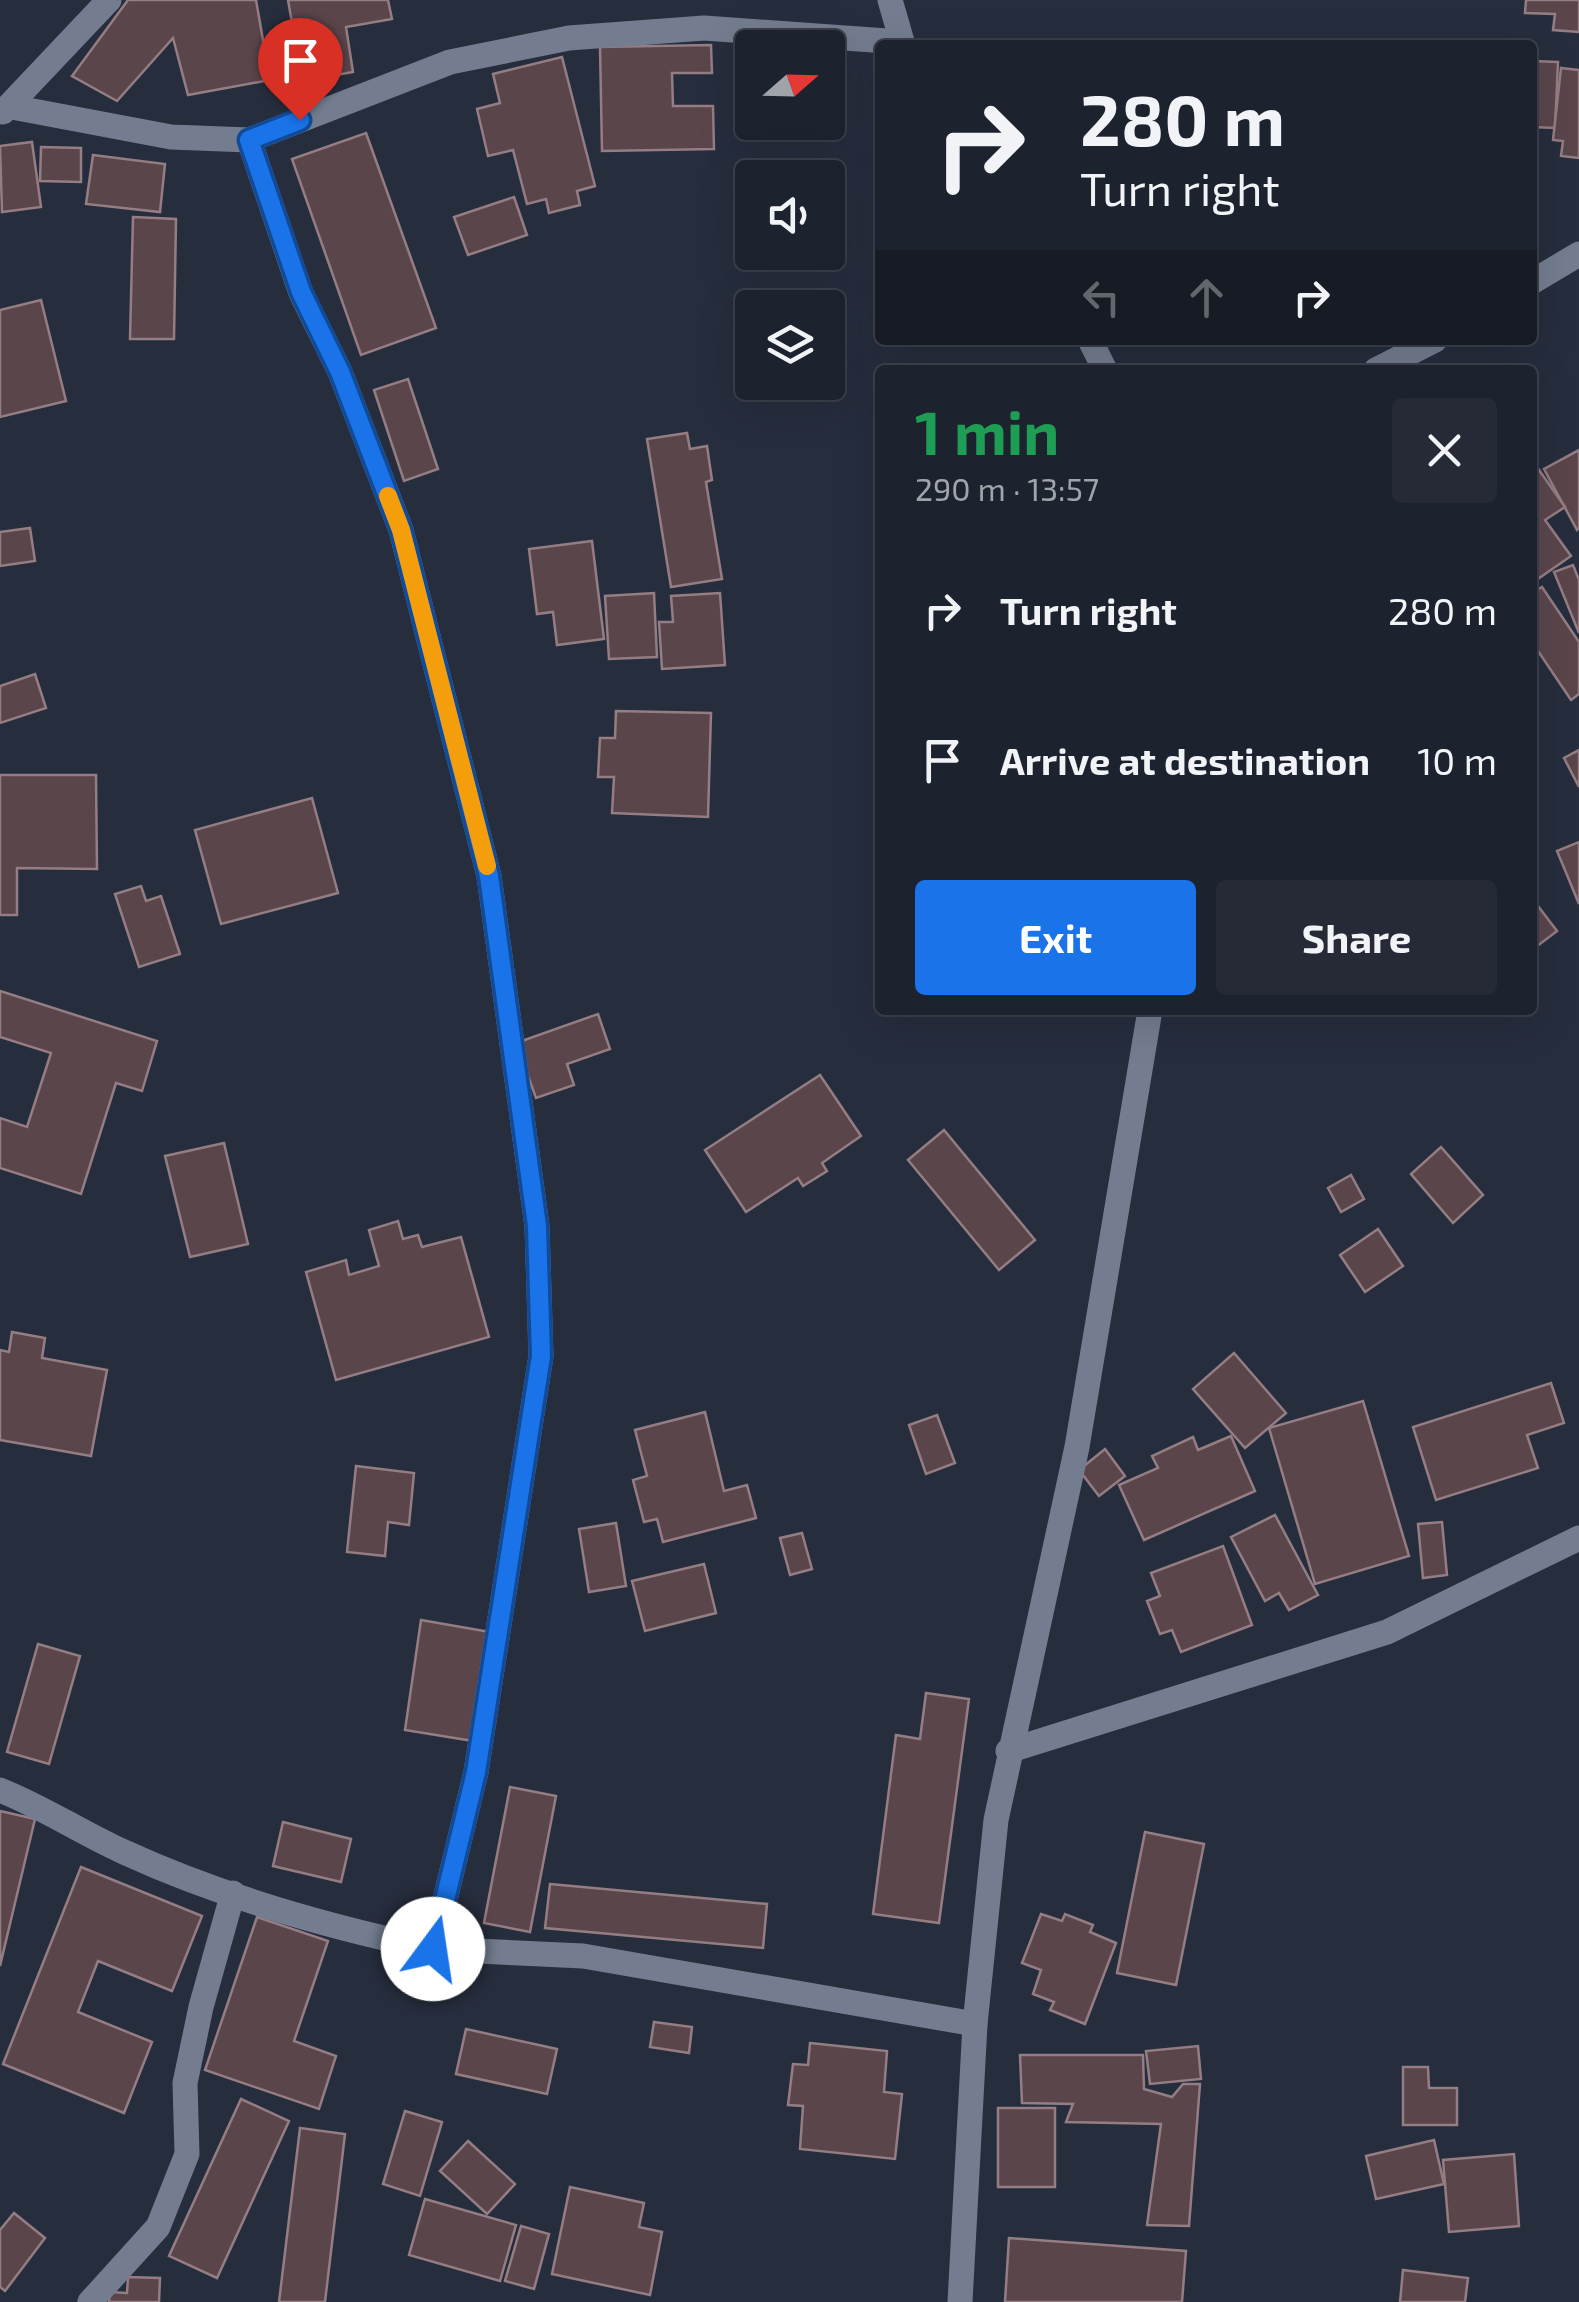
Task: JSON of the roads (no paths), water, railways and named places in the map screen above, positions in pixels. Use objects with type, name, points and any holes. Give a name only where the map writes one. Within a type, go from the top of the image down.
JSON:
[{"type":"street","points":[[6,110],[109,0]]},
{"type":"street","points":[[890,0],[901,40]]},
{"type":"street","points":[[6,110],[172,137],[249,140],[450,62],[569,38],[704,28],[875,41]]},
{"type":"street","points":[[249,140],[301,292],[340,372],[406,548],[489,876],[537,1226],[541,1356],[476,1772],[433,1949]]},
{"type":"street","points":[[1537,279],[1579,254]]},
{"type":"street","points":[[1386,365],[1425,345]]},
{"type":"street","points":[[960,2302],[975,2024],[996,1820],[1077,1446],[1149,1015]]},
{"type":"street","points":[[1008,1751],[1388,1632],[1579,1538]]},
{"type":"street","points":[[0,1790],[126,1853],[350,1931],[433,1949],[583,1956],[975,2024]]},
{"type":"street","points":[[90,2302],[158,2227],[188,2154],[186,2083],[201,2007],[232,1893]]}]
